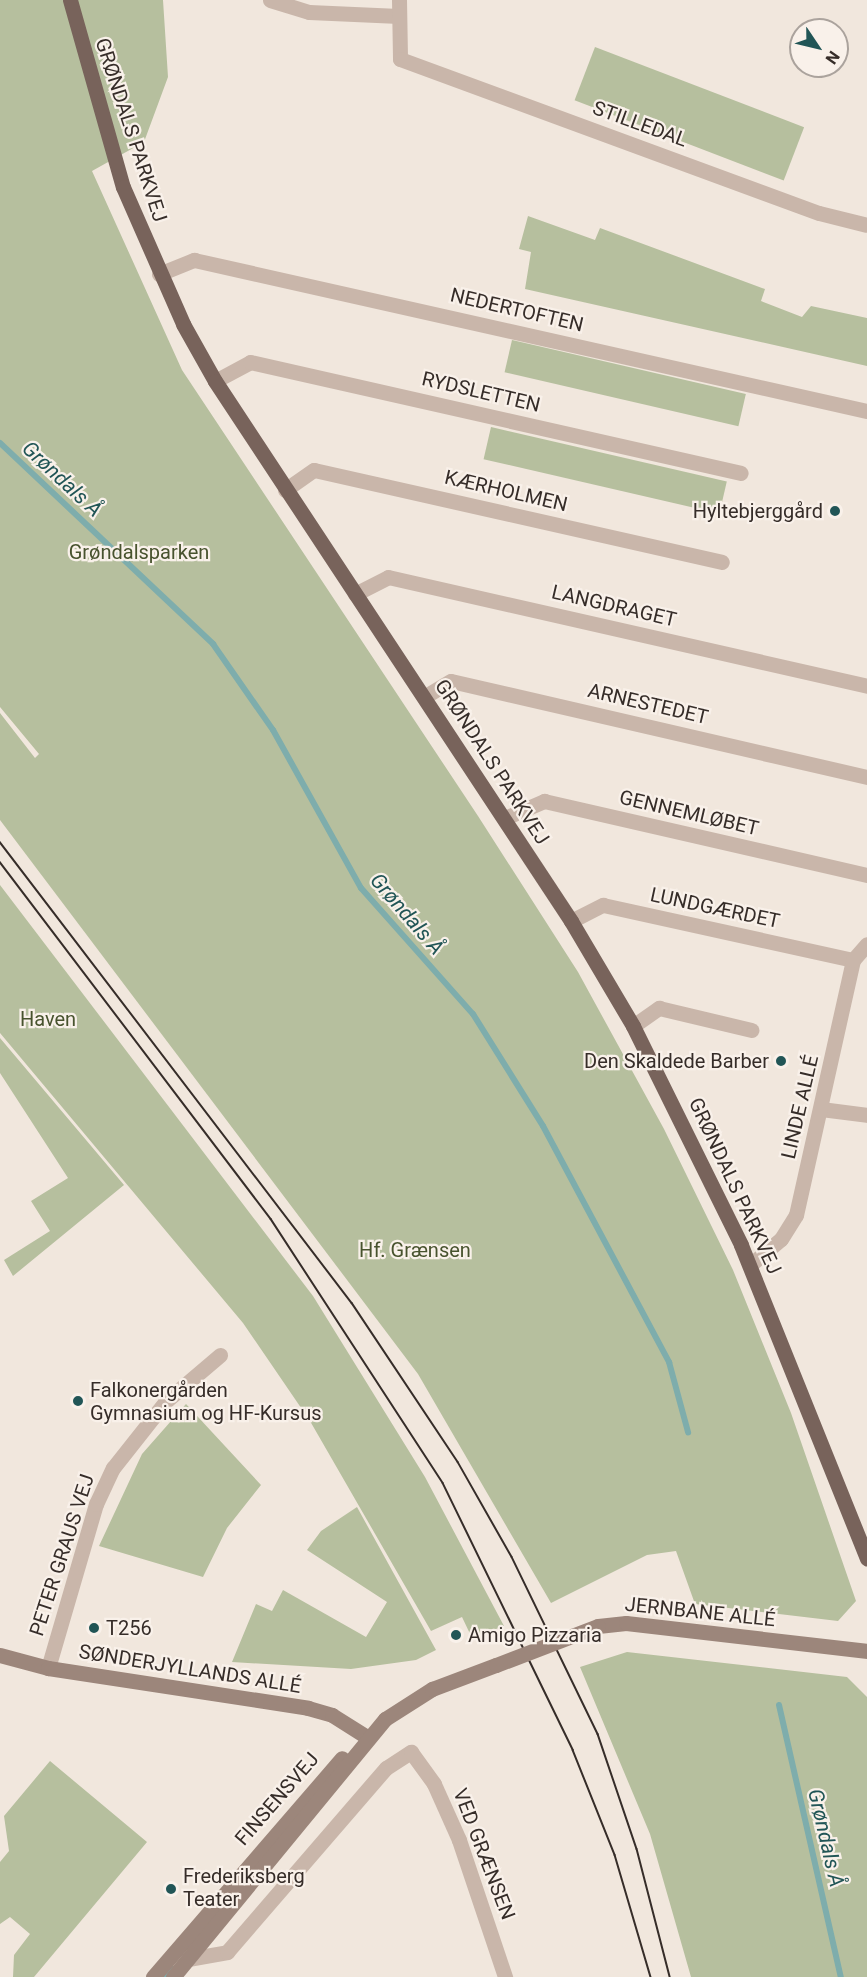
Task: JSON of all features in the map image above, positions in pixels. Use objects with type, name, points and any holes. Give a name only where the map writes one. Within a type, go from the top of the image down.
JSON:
[{"type":"main road","name":"GRØNDALS PARKVEJ","points":[[70,0],[90,87],[159,274],[214,381],[505,818],[571,921],[633,1026],[694,1142],[750,1265],[867,1558]]},
{"type":"street","points":[[270,0],[309,12],[399,16],[399,0]]},
{"type":"street","name":"STILLEDAL","points":[[399,16],[400,59],[819,213],[867,225]]},
{"type":"street","name":"NEDERTOFTEN","points":[[159,274],[194,260],[867,411]]},
{"type":"street","name":"RYDSLETTEN","points":[[214,381],[249,362],[741,473]]},
{"type":"street","name":"KÆRHOLMEN","points":[[285,490],[314,470],[722,562]]},
{"type":"street","name":"LANGDRAGET","points":[[355,594],[388,577],[867,686]]},
{"type":"street","name":"ARNESTEDET","points":[[424,697],[451,681],[867,777]]},
{"type":"street","name":"GENNEMLØBET","points":[[505,818],[544,801],[867,874]]},
{"type":"street","name":"LUNDGÆRDET","points":[[571,921],[603,905],[853,960]]},
{"type":"street","name":"LINDE ALLÉ","points":[[750,1265],[781,1239],[796,1215],[853,960],[867,944]]},
{"type":"street","points":[[633,1026],[659,1008],[751,1030]]},
{"type":"street","points":[[821,1109],[867,1115]]},
{"type":"street","name":"PETER GRAUS VEJ","points":[[48,1668],[96,1504],[113,1468],[166,1401],[220,1355]]},
{"type":"street","name":"JERNBANE ALLÉ","points":[[400,1708],[432,1689],[598,1626],[626,1623],[867,1651]]},
{"type":"street","name":"SØNDERJYLLANDS ALLÉ","points":[[0,1655],[48,1668],[308,1708],[332,1714],[368,1737]]},
{"type":"street","name":"FINSENSVEJ","points":[[153,1977],[182,1955],[326,1772],[400,1708]]},
{"type":"street","name":"VED GRÆNSEN","points":[[182,1955],[227,1952],[386,1768],[411,1752],[434,1784],[459,1840],[506,1977]]},
{"type":"street","name":"FINSENSVEJ","points":[[173,1977],[182,1955]]},
{"type":"green space","name":"Grøndalsparken","points":[[0,0],[163,0],[168,77],[144,142],[92,171],[182,370],[478,816],[578,972],[664,1129],[733,1270],[791,1413],[856,1601],[838,1621],[695,1604],[676,1551],[647,1555],[551,1603],[418,1374],[0,820],[0,713],[35,758],[39,754],[0,707]]},
{"type":"green space","points":[[595,47],[804,127],[784,180],[575,100]]},
{"type":"green space","points":[[528,216],[595,240],[600,228],[765,289],[761,301],[802,317],[811,306],[867,318],[867,366],[525,289],[531,252],[519,249]]},
{"type":"green space","points":[[512,340],[746,394],[738,426],[505,372]]},
{"type":"green space","points":[[491,427],[727,481],[719,514],[484,459]]},
{"type":"green space","name":"Haven","points":[[0,885],[313,1296],[425,1477],[504,1626],[472,1638],[462,1617],[431,1631],[310,1421],[243,1323],[0,1033]]},
{"type":"green space","points":[[0,1038],[124,1185],[13,1276],[4,1260],[50,1231],[31,1201],[68,1178],[0,1073]]},
{"type":"green space","points":[[186,1404],[261,1485],[227,1528],[203,1577],[99,1546],[142,1454]]},
{"type":"green space","points":[[357,1507],[436,1650],[416,1660],[351,1669],[232,1662],[256,1604],[272,1611],[283,1590],[366,1637],[387,1602],[307,1550],[321,1531]]},
{"type":"green space","points":[[627,1652],[847,1677],[867,1697],[867,1977],[691,1977],[650,1834],[580,1667]]},
{"type":"green space","points":[[50,1761],[147,1842],[34,1977],[13,1977],[14,1955],[30,1934],[10,1917],[0,1924],[0,1862],[9,1851],[4,1816]]},
{"type":"waterway","name":"Grøndals Å","points":[[0,443],[213,644],[273,730],[361,888],[473,1014],[543,1126],[669,1362],[688,1432]]},
{"type":"waterway","name":"Grøndals Å","points":[[779,1705],[841,1977]]},
{"type":"waterway","points":[[163,1977],[171,1968]]},
{"type":"tram line","points":[[0,842],[352,1303],[458,1462],[512,1557],[598,1734],[637,1849],[670,1977]]},
{"type":"tram line","points":[[0,862],[271,1219],[443,1483],[573,1750],[615,1855],[651,1977]]},
{"type":"place","name":"Hyltebjerggård","points":[[835,511]]},
{"type":"place","name":"Den Skaldede Barber","points":[[781,1061]]},
{"type":"place","name":"Falkonergården Gymnasium og HF-Kursus","points":[[78,1401]]},
{"type":"place","name":"T256","points":[[94,1628]]},
{"type":"place","name":"Amigo Pizzaria","points":[[456,1635]]},
{"type":"place","name":"Frederiksberg Teater","points":[[171,1889]]},
{"type":"park label","name":"Hf. Grænsen","points":[[415,1250]]}]
